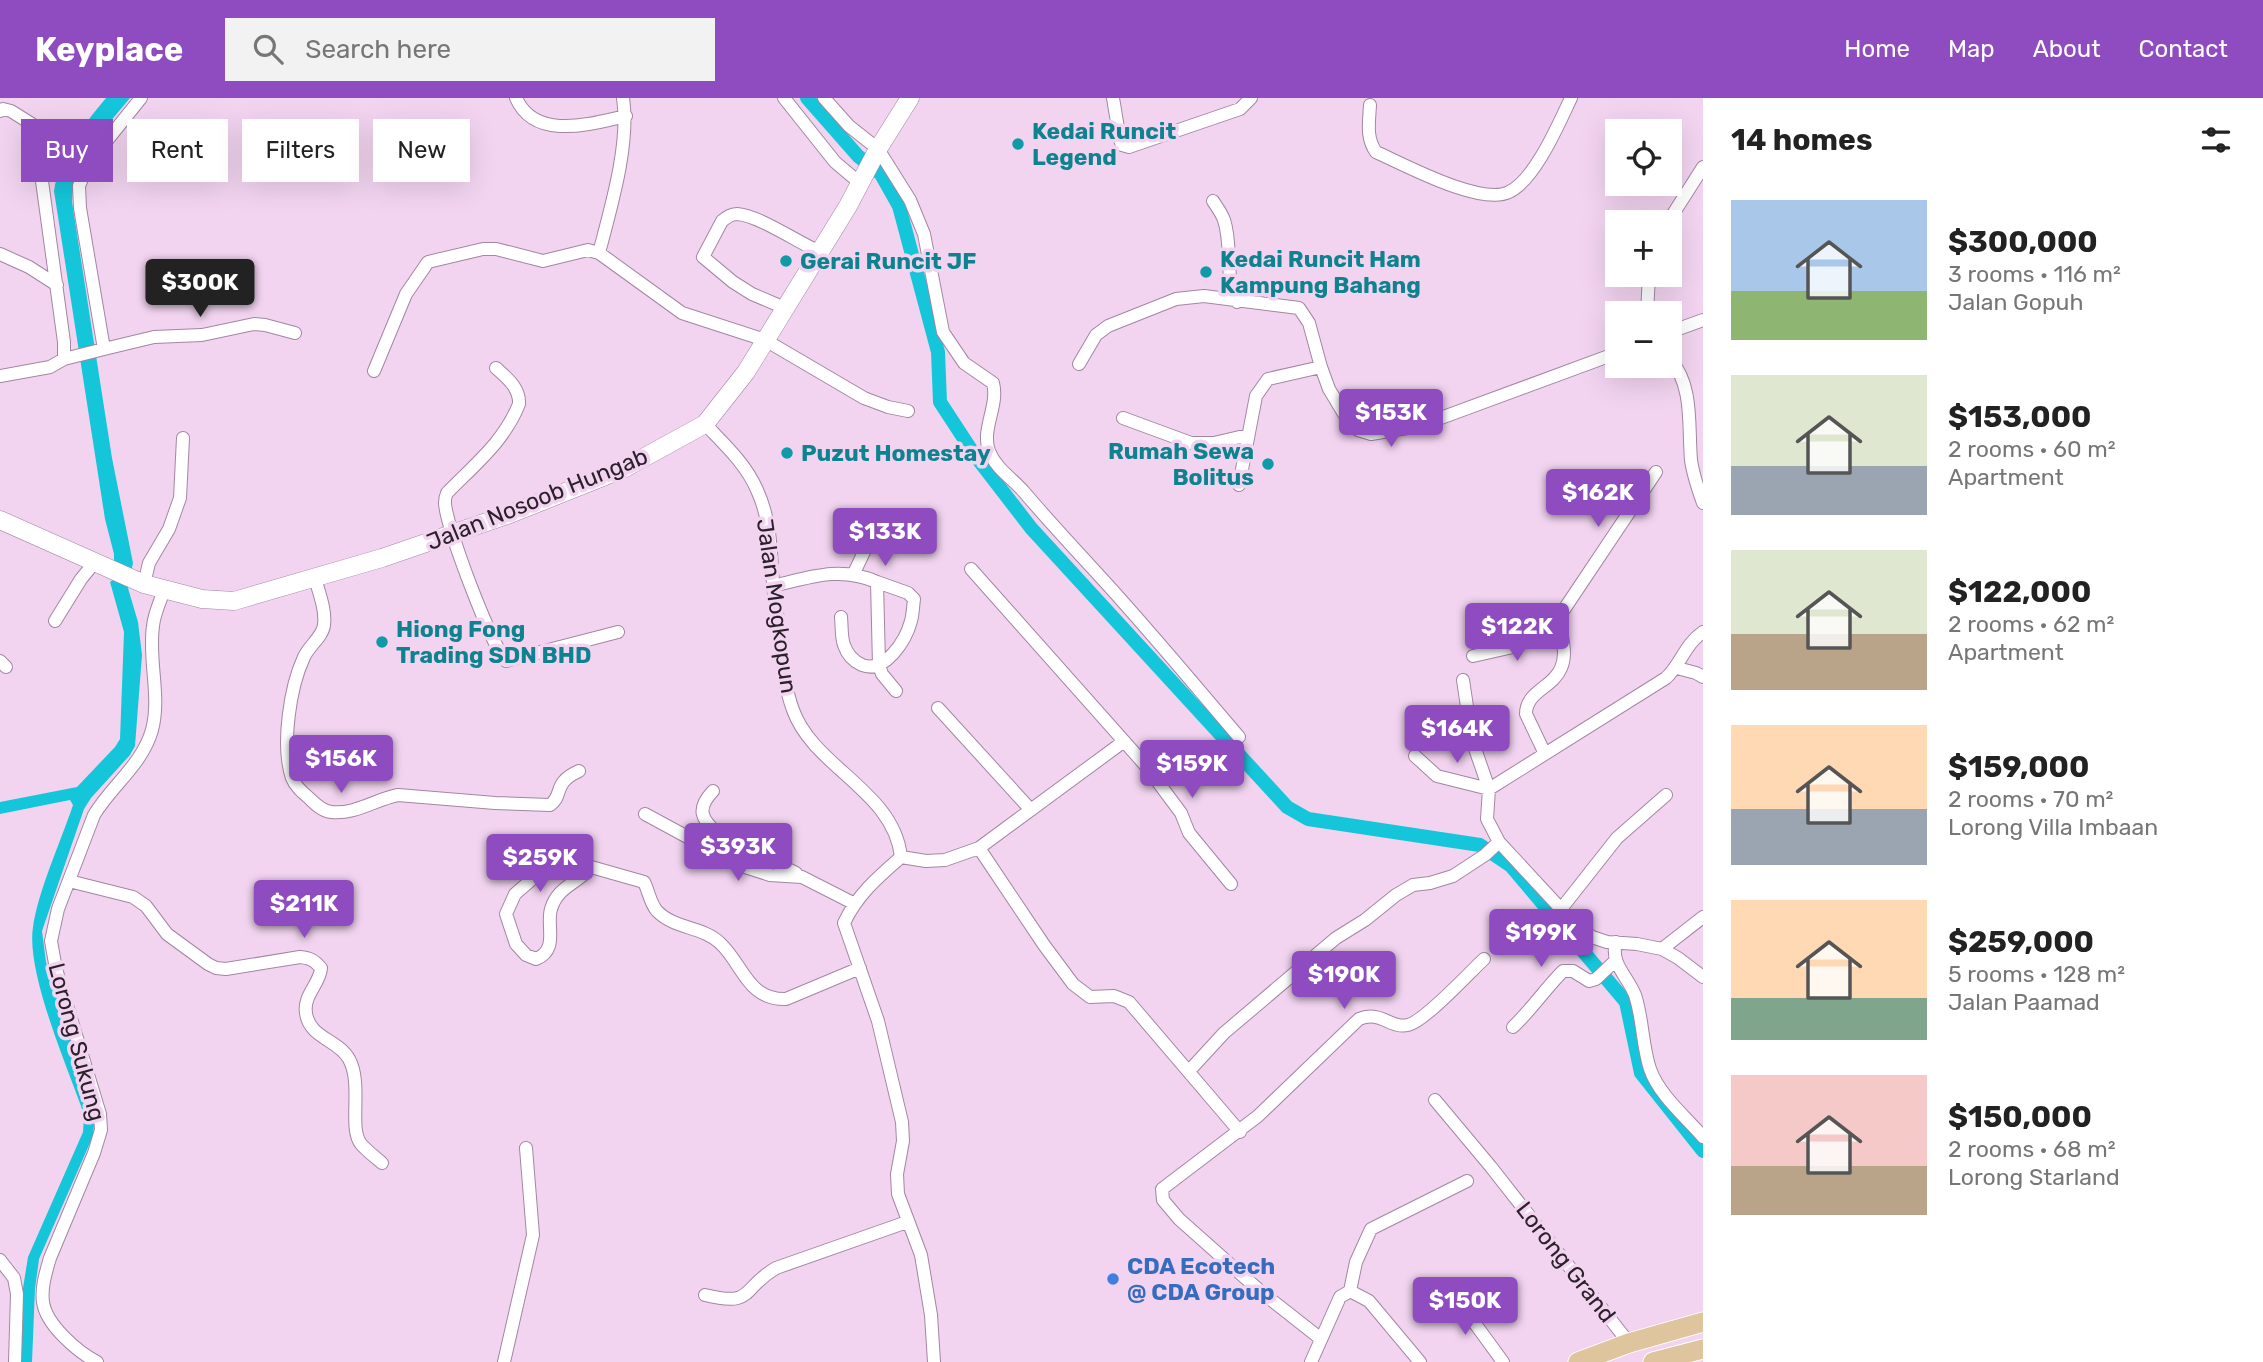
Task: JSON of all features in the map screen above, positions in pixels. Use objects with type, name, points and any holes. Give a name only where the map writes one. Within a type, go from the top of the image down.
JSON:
[{"type":"main road","name":"Jalan Nosoob Hungab","points":[[0,520],[139,582],[202,599],[234,601],[454,535],[623,469],[705,424],[746,372],[910,98]]},
{"type":"main road","points":[[1578,1362],[1629,1343],[1703,1322]]},
{"type":"main road","points":[[1653,1362],[1703,1349]]},
{"type":"street","points":[[103,350],[80,208],[79,186],[89,164],[141,98]]},
{"type":"street","points":[[516,98],[525,113],[534,120],[558,127],[626,116]]},
{"type":"street","points":[[599,253],[615,192],[626,116],[623,98]]},
{"type":"street","points":[[784,98],[835,162],[862,181]]},
{"type":"street","points":[[824,98],[875,154],[910,200],[924,234],[943,332],[964,363],[993,383],[995,398],[986,439],[997,466],[1022,489],[1239,737]]},
{"type":"street","points":[[1113,98],[1120,140],[1122,145],[1129,147],[1240,108],[1251,98]]},
{"type":"street","points":[[1370,105],[1368,133],[1370,144],[1376,152],[1474,194],[1495,195],[1510,192],[1532,171],[1571,98]]},
{"type":"street","points":[[0,111],[12,111],[54,138],[43,166],[42,181],[69,358]]},
{"type":"street","points":[[1676,210],[1703,167]]},
{"type":"street","points":[[1213,201],[1224,220],[1231,291],[1237,302]]},
{"type":"street","points":[[785,308],[752,294],[703,257],[722,221],[727,216],[738,214],[757,220],[820,252]]},
{"type":"street","points":[[374,371],[406,294],[428,262],[483,249],[496,249],[543,261],[588,250],[599,253],[682,313],[765,340],[864,398],[908,411]]},
{"type":"street","points":[[0,254],[29,267],[57,285]]},
{"type":"street","points":[[1079,364],[1096,334],[1108,326],[1153,307],[1189,296],[1299,308],[1309,323],[1329,389],[1350,425],[1371,434],[1428,423],[1605,357]]},
{"type":"street","points":[[1682,328],[1703,320]]},
{"type":"street","points":[[0,376],[50,368],[69,358],[154,337],[202,335],[254,324],[295,333]]},
{"type":"street","points":[[1239,485],[1256,396],[1268,379],[1321,367]]},
{"type":"street","points":[[496,368],[514,386],[519,394],[519,404],[504,434],[447,493],[445,508],[480,609],[499,653],[506,661],[618,632]]},
{"type":"street","points":[[1682,378],[1692,464],[1703,503]]},
{"type":"street","points":[[1124,418],[1191,443],[1214,443],[1248,435]]},
{"type":"street","name":"Jalan Mogkopun","points":[[705,424],[744,467],[757,489],[769,526],[773,586],[786,687],[800,726],[810,741],[845,773],[885,816],[896,834],[901,857]]},
{"type":"street","points":[[139,582],[169,529],[180,498],[184,438]]},
{"type":"street","points":[[1545,754],[1526,709],[1531,698],[1561,670],[1564,648],[1559,631],[1561,614],[1656,471]]},
{"type":"street","points":[[854,573],[872,535],[894,520]]},
{"type":"street","points":[[55,621],[81,579],[102,566]]},
{"type":"street","points":[[971,569],[1153,774],[1181,813],[1189,833],[1231,884]]},
{"type":"street","points":[[773,586],[828,574],[854,573],[908,593],[914,599],[911,622],[904,637],[891,656],[879,665],[867,667],[849,656],[843,644],[841,617]]},
{"type":"street","points":[[315,578],[323,607],[324,628],[305,654],[298,673],[287,734],[288,760],[293,781],[317,806],[331,812],[351,811],[398,795],[550,805],[555,801],[562,781],[579,771]]},
{"type":"street","points":[[877,582],[879,665],[882,674],[895,691]]},
{"type":"street","name":"Lorong Sukung","points":[[97,1362],[66,1339],[46,1315],[43,1302],[45,1275],[50,1258],[101,1130],[100,1114],[56,969],[51,941],[58,909],[94,815],[138,760],[152,729],[155,696],[152,627],[164,590]]},
{"type":"street","points":[[1473,656],[1513,647],[1546,630],[1559,631]]},
{"type":"street","points":[[1415,756],[1437,776],[1489,789],[1597,719],[1656,685],[1677,668],[1688,645],[1703,632]]},
{"type":"street","points":[[1677,668],[1703,677]]},
{"type":"street","points":[[1463,680],[1472,740],[1489,789],[1487,819],[1498,845],[1573,922],[1592,937],[1607,942],[1662,949],[1703,977]]},
{"type":"street","points":[[939,708],[1031,810]]},
{"type":"street","points":[[934,1362],[931,1315],[921,1255],[898,1194],[897,1174],[903,1141],[902,1122],[878,1021],[844,923],[853,903],[901,857],[926,861],[945,860],[979,848],[1123,742]]},
{"type":"street","points":[[713,791],[702,808],[703,819],[718,834],[853,903]]},
{"type":"street","points":[[1561,909],[1617,838],[1665,795]]},
{"type":"street","points":[[645,814],[758,873],[802,877]]},
{"type":"street","points":[[1189,1071],[1224,1033],[1336,938],[1413,885],[1453,876],[1498,845]]},
{"type":"street","points":[[979,848],[1044,946],[1073,984],[1090,997],[1114,996],[1129,1002],[1240,1132]]},
{"type":"street","points":[[590,868],[557,896],[550,911],[550,947],[542,957],[536,959],[526,955],[516,944],[506,914],[515,894],[538,874],[570,861],[644,882],[657,912],[714,938],[760,994],[774,999],[786,999],[860,968]]},
{"type":"street","points":[[69,881],[133,897],[146,906],[167,934],[216,968],[226,969],[300,957],[316,962],[321,968],[321,974],[308,997],[306,1015],[319,1035],[345,1053],[349,1060],[355,1074],[356,1133],[360,1143],[382,1163]]},
{"type":"street","points":[[1662,949],[1703,917]]},
{"type":"street","points":[[1513,1027],[1563,971],[1573,971],[1588,981],[1606,970],[1616,942]]},
{"type":"street","points":[[1321,1339],[1259,1291],[1179,1219],[1161,1197],[1165,1186],[1240,1132],[1359,1019],[1374,1015],[1408,1025],[1423,1017],[1484,959]]},
{"type":"street","points":[[1606,970],[1634,995],[1651,1072],[1658,1085],[1703,1137]]},
{"type":"street","name":"Lorong Grand","points":[[1435,1100],[1503,1181],[1629,1343]]},
{"type":"street","points":[[504,1362],[533,1235],[526,1147]]},
{"type":"street","points":[[1311,1362],[1340,1297],[1350,1291],[1356,1262],[1371,1229],[1466,1181]]},
{"type":"street","points":[[705,1295],[729,1300],[744,1297],[767,1273],[776,1268],[907,1222]]},
{"type":"street","points":[[0,1260],[14,1278],[17,1294],[15,1362]]},
{"type":"street","points":[[1350,1291],[1369,1301],[1420,1362]]},
{"type":"street","points":[[1452,1292],[1503,1362]]},
{"type":"water","points":[[106,98],[130,98],[113,119],[90,119]]},
{"type":"water","points":[[56,182],[74,182],[72,202],[112,458],[133,563],[128,588],[138,622],[142,655],[135,746],[84,809],[42,931],[46,962],[90,1102],[94,1125],[93,1136],[39,1259],[32,1362],[21,1362],[23,1288],[28,1257],[83,1132],[84,1117],[81,1106],[48,1016],[32,945],[40,898],[73,805],[70,800],[0,814],[0,802],[77,787],[115,747],[120,739],[124,632],[110,582],[114,579],[114,554],[105,519],[54,191]]},
{"type":"waterway","points":[[807,98],[858,156],[881,174],[899,206],[938,352],[940,402],[974,454],[1031,528],[1287,807],[1308,819],[1480,845],[1511,866],[1626,1002],[1641,1073],[1703,1151]]},
{"type":"place","name":"Kedai Runcit Legend","points":[[1018,144]]},
{"type":"place","name":"Gerai Runcit JF","points":[[786,261]]},
{"type":"place","name":"Kedai Runcit Ham Kampung Bahang","points":[[1206,272]]},
{"type":"place","name":"Puzut Homestay","points":[[787,453]]},
{"type":"place","name":"Rumah Sewa Bolitus","points":[[1268,464]]},
{"type":"place","name":"Hiong Fong Trading SDN BHD","points":[[382,642]]},
{"type":"place","name":"CDA Ecotech @ CDA Group","points":[[1113,1279]]}]
